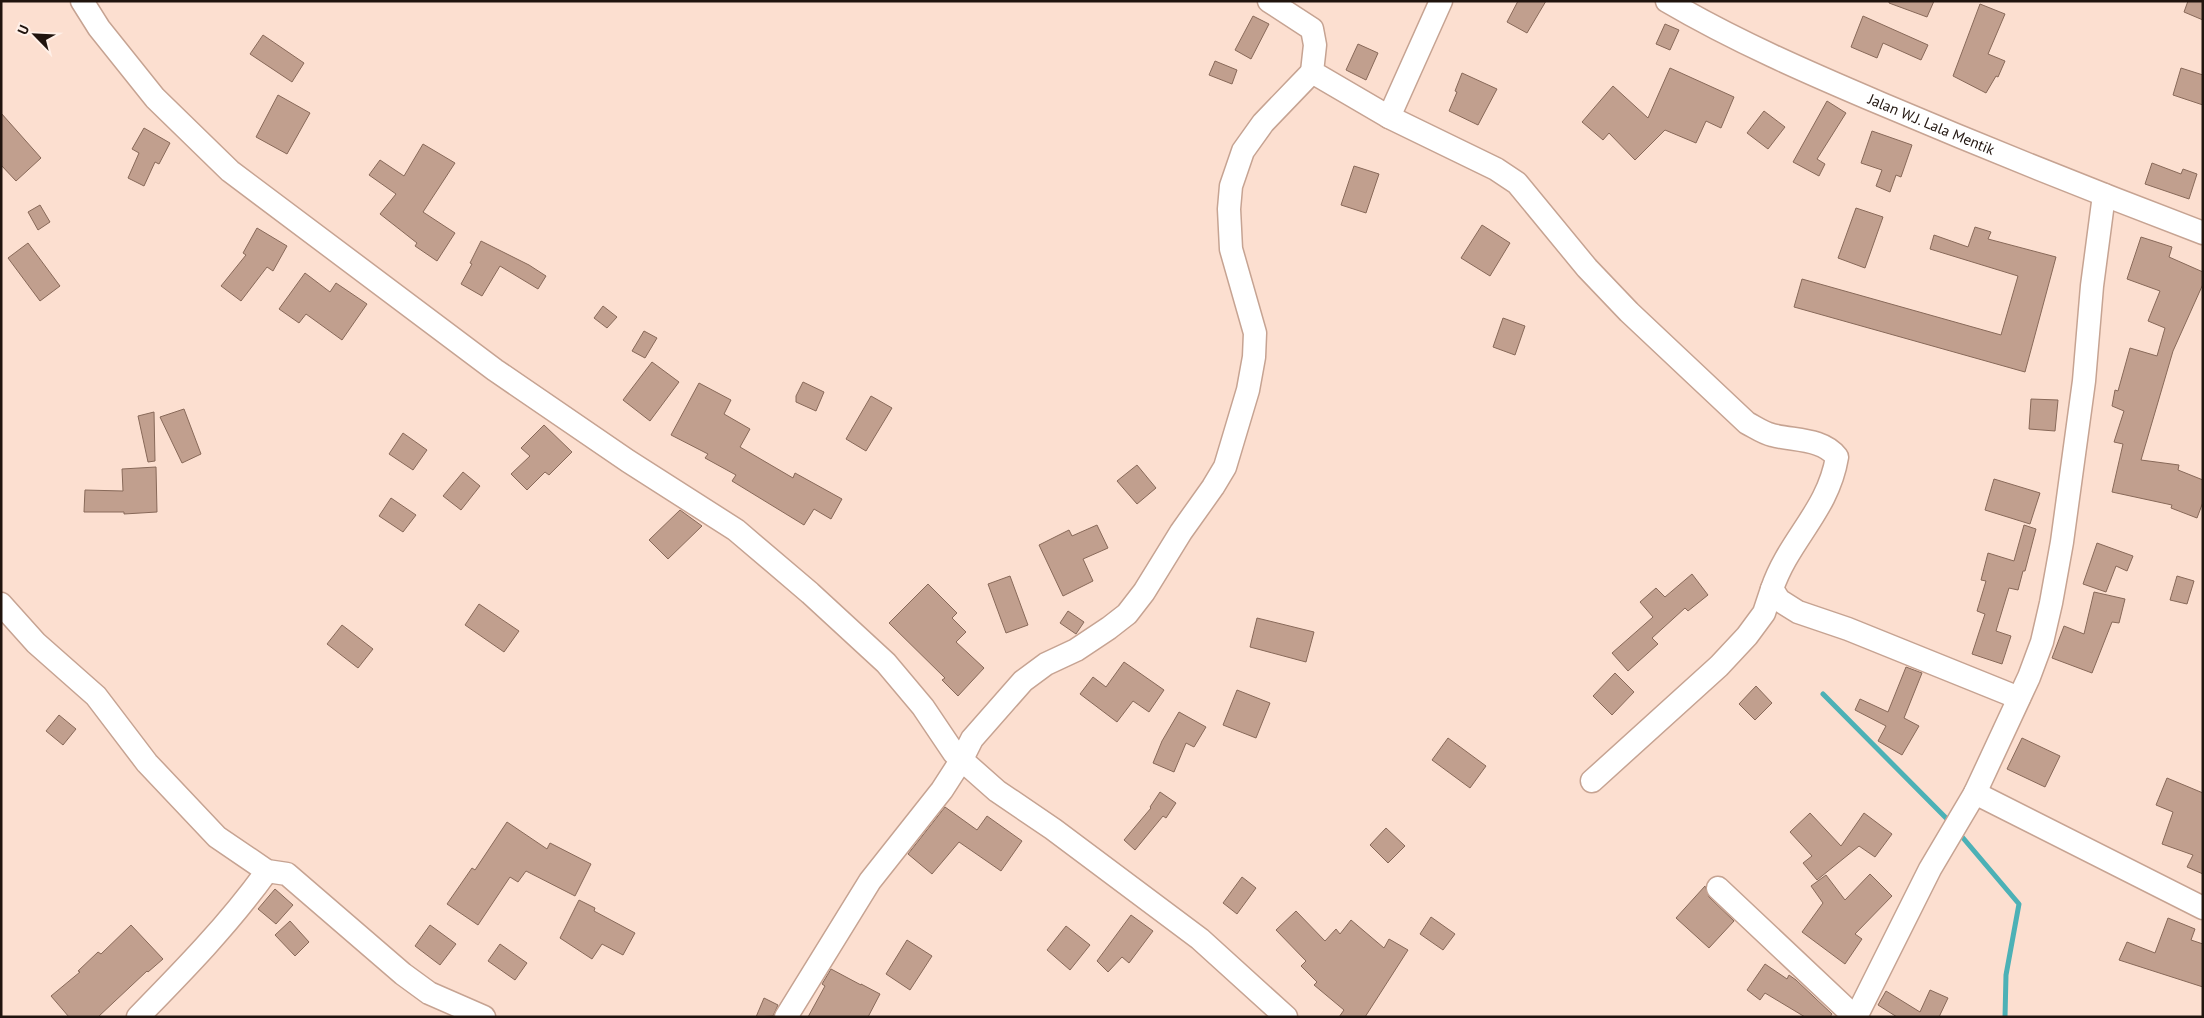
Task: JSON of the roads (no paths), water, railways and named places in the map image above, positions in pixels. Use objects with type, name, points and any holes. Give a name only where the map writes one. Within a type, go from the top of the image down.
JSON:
[{"type":"street","points":[[82,1],[99,28],[155,98],[230,171],[495,370],[628,461],[736,530],[810,593],[886,663],[923,707],[954,753],[998,791],[1053,829],[1200,939],[1286,1017]]},
{"type":"street","points":[[786,1017],[870,881],[936,798],[962,760],[972,739],[1023,681],[1046,664],[1076,650],[1127,614],[1144,592],[1181,532],[1225,467],[1248,390],[1254,357],[1255,333],[1231,249],[1229,209],[1231,186],[1243,151],[1263,123],[1312,72],[1315,44],[1312,29],[1268,1]]},
{"type":"street","points":[[1389,117],[1441,1]]},
{"type":"street","name":"Jalan W.J. Lala Mentik","points":[[1667,1],[1759,49],[1848,89],[1972,142],[2203,232]]},
{"type":"street","points":[[1312,72],[1389,117],[1496,169],[1517,183],[1587,268],[1629,312],[1747,423],[1770,434],[1818,443],[1831,449],[1837,457],[1834,477],[1822,502],[1779,568],[1764,613],[1747,636],[1719,666],[1592,781]]},
{"type":"street","points":[[1718,888],[1855,1017],[1930,869],[1970,801],[2019,698],[2042,642],[2052,603],[2062,542],[2084,380],[2092,286],[2104,195]]},
{"type":"street","points":[[1772,589],[1779,600],[1798,612],[1848,629],[2019,698]]},
{"type":"street","points":[[1,604],[36,643],[96,696],[147,762],[217,837],[267,871],[287,874],[403,974],[429,993],[484,1017]]},
{"type":"street","points":[[1970,801],[2203,908]]},
{"type":"street","points":[[138,1017],[196,958],[245,902],[267,871]]},
{"type":"waterway","points":[[1823,694],[1951,823]]},
{"type":"waterway","points":[[1958,832],[2019,904],[2006,975],[2005,1017]]}]
